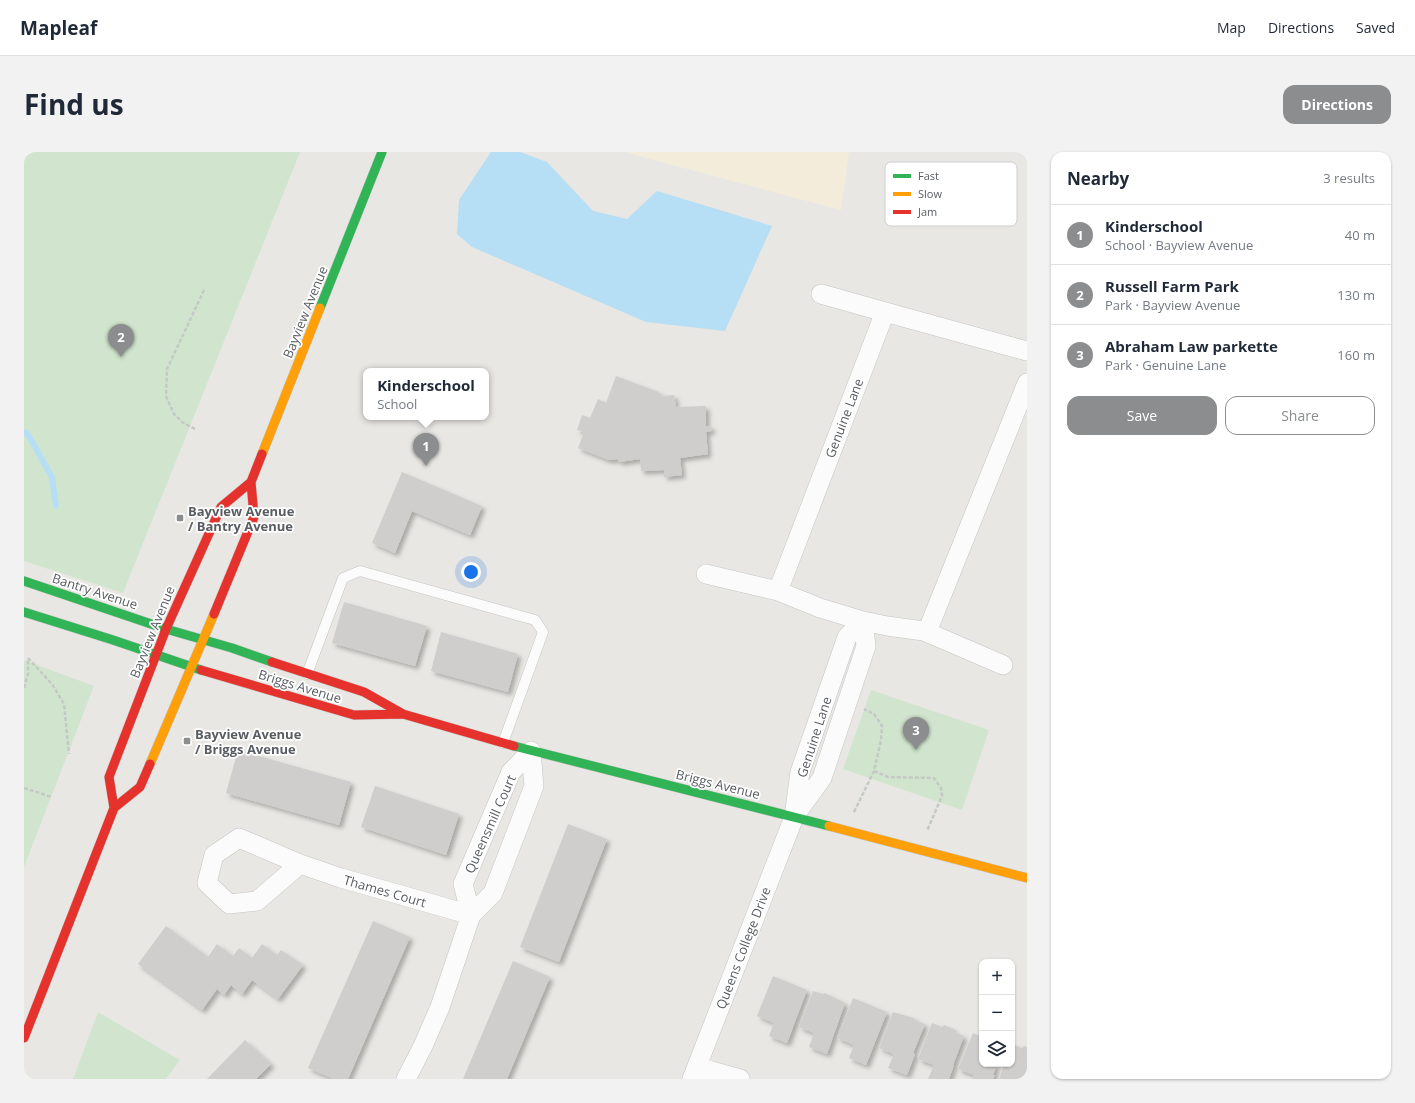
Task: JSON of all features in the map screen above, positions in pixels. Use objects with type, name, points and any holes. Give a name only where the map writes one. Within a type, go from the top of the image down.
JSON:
[{"type":"street","name":"Bayview Avenue","points":[[24,1038],[114,808],[140,787],[192,668],[254,517],[251,482],[382,152]]},
{"type":"street","points":[[821,294],[1027,351]]},
{"type":"street","name":"Genuine Lane","points":[[778,591],[885,312]]},
{"type":"street","points":[[927,632],[1027,383]]},
{"type":"street","name":"Bayview Avenue","points":[[114,808],[108,777],[157,655],[166,628],[221,507],[251,482]]},
{"type":"street","points":[[706,574],[778,591],[820,608],[863,621],[927,632],[1003,665]]},
{"type":"street","name":"Bantry Avenue","points":[[24,581],[203,640]]},
{"type":"street","points":[[24,612],[113,640],[192,668]]},
{"type":"street","name":"Genuine Lane","points":[[794,817],[822,778],[866,646],[863,621]]},
{"type":"street","name":"Genuine Lane","points":[[794,817],[800,772],[847,637],[863,621]]},
{"type":"street","name":"Briggs Avenue","points":[[203,640],[232,648],[364,692],[403,714],[503,743],[1027,878]]},
{"type":"street","name":"Briggs Avenue","points":[[192,668],[224,676],[354,715],[403,714]]},
{"type":"street","name":"Queensmill Court","points":[[471,915],[463,884],[511,772],[531,751]]},
{"type":"street","name":"Queensmill Court","points":[[406,1079],[423,1046],[440,1007],[471,915],[493,893],[534,786],[531,751]]},
{"type":"street","name":"Queens College Drive","points":[[694,1073],[794,817]]},
{"type":"street","name":"Thames Court","points":[[300,864],[257,901],[229,904],[207,882],[214,855],[239,838],[300,864],[341,878],[471,915]]},
{"type":"street","points":[[694,1073],[740,1079]]},
{"type":"lane","points":[[307,674],[344,578],[360,571],[535,620],[543,632],[503,743]]},
{"type":"path","points":[[195,429],[182,422],[174,414],[166,396],[167,369],[205,288]]},
{"type":"path","points":[[24,688],[28,674],[28,658],[52,684],[64,704],[69,754]]},
{"type":"path","points":[[845,830],[874,771],[881,740],[882,726],[874,714],[848,700]]},
{"type":"path","points":[[874,771],[888,777],[934,778],[941,788],[942,796],[920,850]]},
{"type":"path","points":[[24,788],[52,797]]},
{"type":"shaded area","points":[[624,152],[849,152],[841,210]]},
{"type":"green space","points":[[24,152],[300,152],[123,593],[24,561]]},
{"type":"green space","points":[[24,660],[94,686],[24,867]]},
{"type":"green space","points":[[871,690],[989,730],[962,810],[843,769]]},
{"type":"green space","points":[[98,1012],[180,1060],[166,1079],[73,1079]]},
{"type":"water","points":[[491,152],[520,152],[547,162],[593,211],[627,219],[657,191],[772,226],[725,331],[646,322],[472,247],[457,234],[459,200]]},
{"type":"building","points":[[616,376],[659,392],[660,396],[674,395],[676,407],[706,406],[706,426],[711,426],[712,429],[711,431],[706,432],[708,454],[680,458],[682,475],[664,477],[664,470],[641,471],[640,459],[619,462],[618,459],[609,460],[578,448],[584,432],[577,430],[582,415],[590,418],[598,399],[606,403]]},
{"type":"building","points":[[402,472],[482,506],[470,535],[412,511],[395,553],[372,543]]},
{"type":"building","points":[[344,602],[427,626],[415,666],[332,643]]},
{"type":"building","points":[[441,632],[518,654],[508,692],[431,671]]},
{"type":"building","points":[[238,750],[351,782],[339,825],[226,793]]},
{"type":"building","points":[[375,786],[459,814],[446,855],[361,827]]},
{"type":"building","points":[[568,824],[607,839],[559,962],[520,947]]},
{"type":"building","points":[[373,921],[410,937],[348,1079],[334,1079],[308,1068]]},
{"type":"building","points":[[166,926],[208,957],[217,944],[233,956],[239,948],[252,958],[262,944],[277,955],[281,950],[303,965],[278,999],[252,980],[242,994],[231,985],[224,995],[217,989],[202,1010],[138,964]]},
{"type":"building","points":[[513,961],[550,977],[507,1079],[463,1079]]},
{"type":"building","points":[[773,976],[807,990],[787,1043],[769,1036],[774,1023],[757,1016]]},
{"type":"building","points":[[813,991],[823,994],[825,993],[845,1003],[827,1054],[809,1047],[814,1033],[799,1027]]},
{"type":"building","points":[[853,998],[887,1012],[866,1065],[849,1058],[854,1045],[837,1038]]},
{"type":"building","points":[[893,1012],[914,1018],[915,1020],[925,1024],[913,1053],[915,1054],[907,1075],[888,1068],[894,1054],[879,1048]]},
{"type":"building","points":[[932,1023],[942,1027],[944,1025],[954,1029],[954,1032],[964,1036],[949,1079],[928,1079],[934,1065],[918,1059]]},
{"type":"building","points":[[973,1033],[979,1036],[979,1067],[996,1067],[993,1079],[972,1079],[974,1075],[958,1069]]},
{"type":"building","points":[[245,1040],[271,1064],[256,1079],[207,1079]]},
{"type":"building","points":[[1015,1045],[1022,1048],[1024,1046],[1027,1047],[1027,1079],[999,1079],[1003,1067],[1015,1067]]},
{"type":"waterway","points":[[24,432],[27,433],[52,477],[56,506]]},
{"type":"traffic: fast","points":[[320,308],[382,152]]},
{"type":"traffic: fast","points":[[24,581],[166,629],[232,648],[272,662]]},
{"type":"traffic: fast","points":[[24,612],[201,670]]},
{"type":"traffic: fast","points":[[514,746],[829,826]]},
{"type":"traffic: slow","points":[[262,454],[320,308]]},
{"type":"traffic: slow","points":[[150,764],[214,614]]},
{"type":"traffic: slow","points":[[829,826],[1027,878]]},
{"type":"traffic: jam","points":[[214,614],[254,517],[251,482],[262,454]]},
{"type":"traffic: jam","points":[[114,808],[109,777],[166,629],[221,507],[251,482]]},
{"type":"traffic: jam","points":[[272,662],[364,692],[403,714],[514,746]]},
{"type":"traffic: jam","points":[[201,670],[354,715],[403,714]]},
{"type":"traffic: jam","points":[[24,1038],[114,808],[140,787],[150,764]]},
{"type":"place","name":"Russell Farm Park","points":[[121,357]]},
{"type":"place","name":"Kinderschool","points":[[426,466]]},
{"type":"place","name":"Bayview Avenue / Bantry Avenue","points":[[180,518]]},
{"type":"place","name":"Bayview Avenue / Briggs Avenue","points":[[187,741]]},
{"type":"place","name":"Abraham Law parkette","points":[[916,750]]}]
